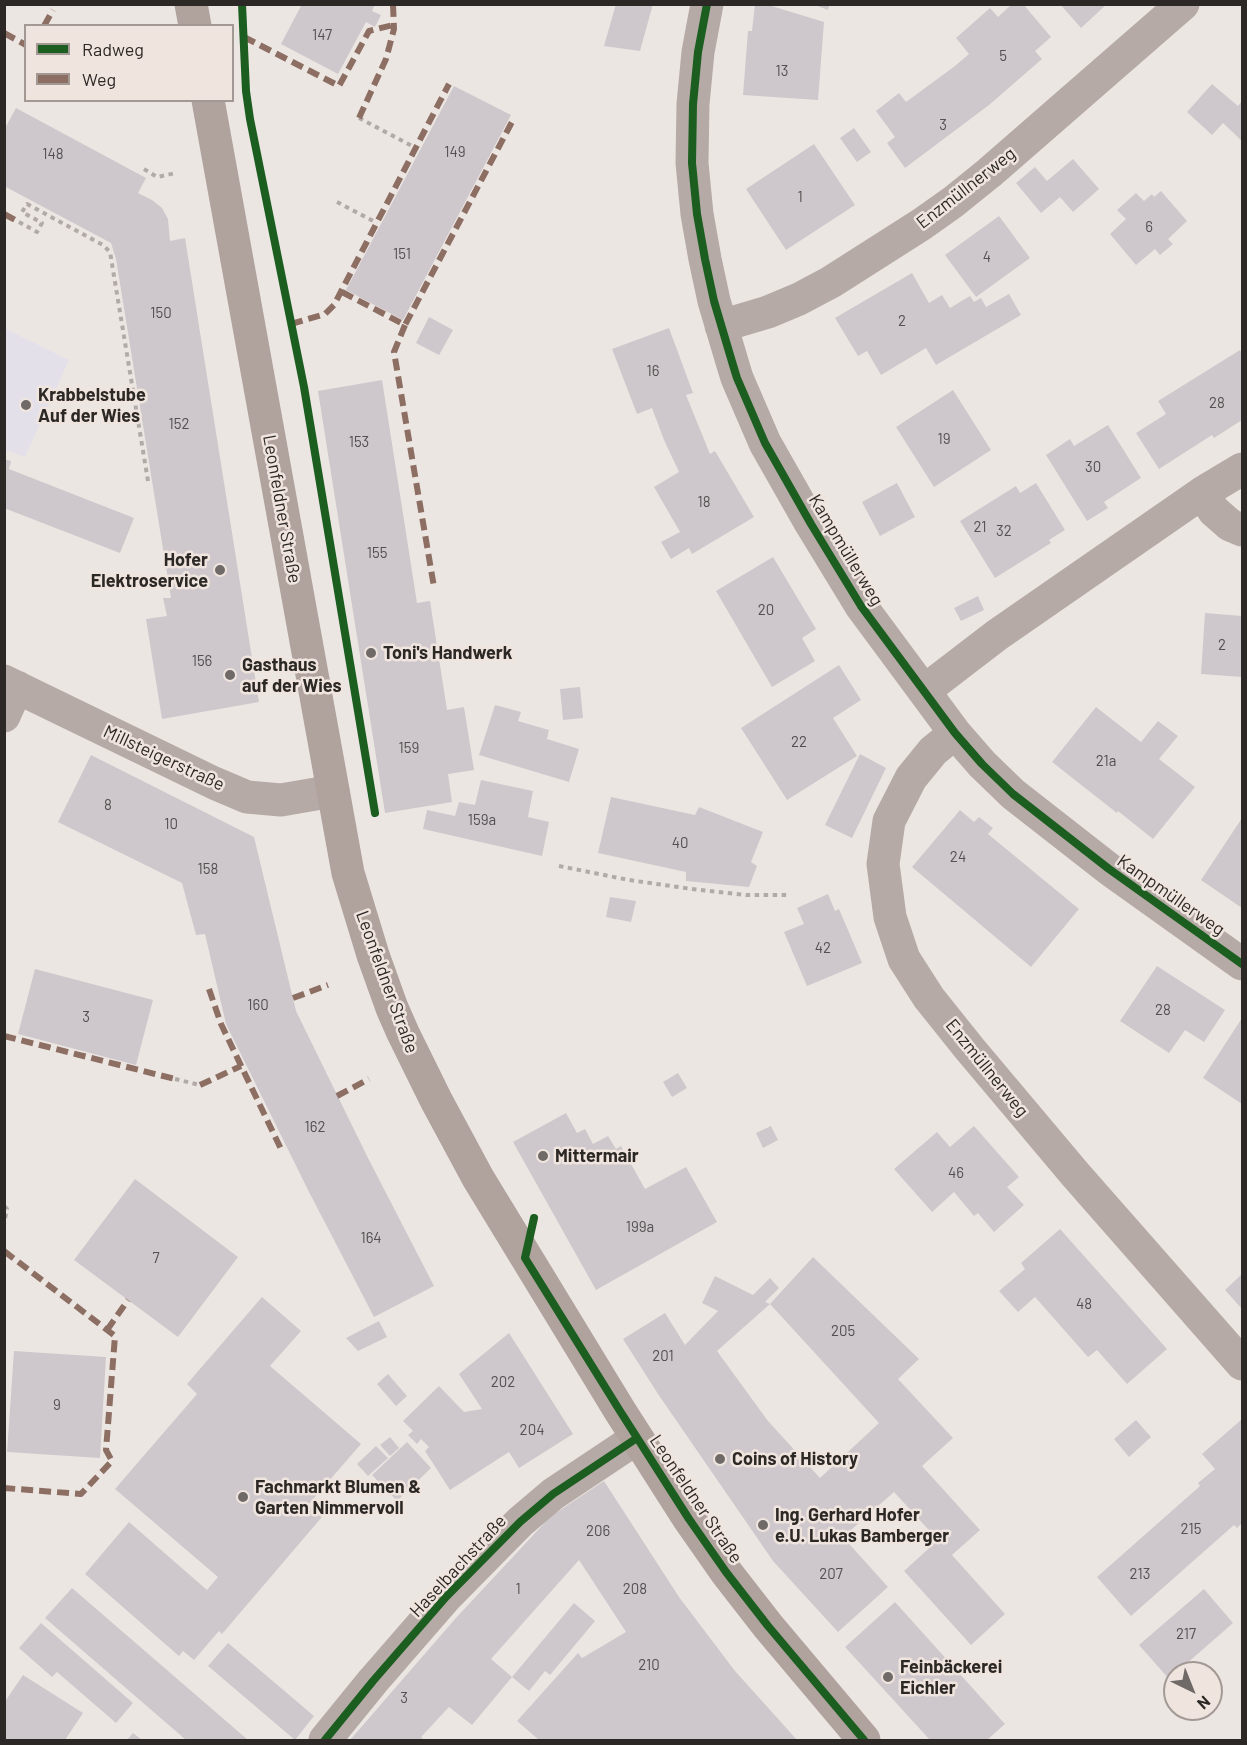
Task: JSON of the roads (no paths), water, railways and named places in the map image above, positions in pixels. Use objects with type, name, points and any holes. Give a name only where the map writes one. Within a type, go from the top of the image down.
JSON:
[{"type":"main road","points":[[191,4],[195,24]]},
{"type":"main road","name":"Leonfeldner Straße","points":[[208,102],[348,873],[373,955],[403,1033],[478,1179],[689,1519],[768,1626],[864,1740]]},
{"type":"street","name":"Kampmüllerweg","points":[[707,4],[698,52],[693,104],[692,163],[698,214],[705,259],[721,326],[737,378],[771,453],[861,606],[924,692],[982,764],[1013,794],[1109,869],[1242,964]]},
{"type":"street","name":"Enzmüllnerweg","points":[[721,326],[799,300],[922,224],[989,173],[1183,4]]},
{"type":"street","points":[[924,692],[998,635],[1203,493],[1242,469]]},
{"type":"street","points":[[1203,493],[1214,511],[1230,525],[1242,530]]},
{"type":"street","name":"Millsteigerstraße","points":[[9,695],[247,796],[281,800],[333,791]]},
{"type":"street","name":"Enzmüllnerweg","points":[[955,732],[933,751],[911,778],[889,821],[883,864],[890,917],[904,959],[929,998],[969,1047],[1075,1174],[1242,1364]]},
{"type":"street","name":"Haselbachstraße","points":[[325,1740],[446,1597],[520,1522],[553,1494],[638,1438]]},
{"type":"place","name":"Krabbelstube Auf der Wies","points":[[26,405]]},
{"type":"place","name":"Hofer Elektroservice","points":[[220,570]]},
{"type":"place","name":"Toni's Handwerk","points":[[371,653]]},
{"type":"place","name":"Gasthaus auf der Wies","points":[[230,675]]},
{"type":"place","name":"Mittermair","points":[[543,1156]]},
{"type":"place","name":"Coins of History","points":[[720,1459]]},
{"type":"place","name":"Fachmarkt Blumen & Garten Nimmervoll","points":[[243,1497]]},
{"type":"place","name":"Ing. Gerhard Hofer e.U. Lukas Bamberger","points":[[763,1525]]},
{"type":"place","name":"Feinbäckerei Eichler","points":[[888,1677]]}]
